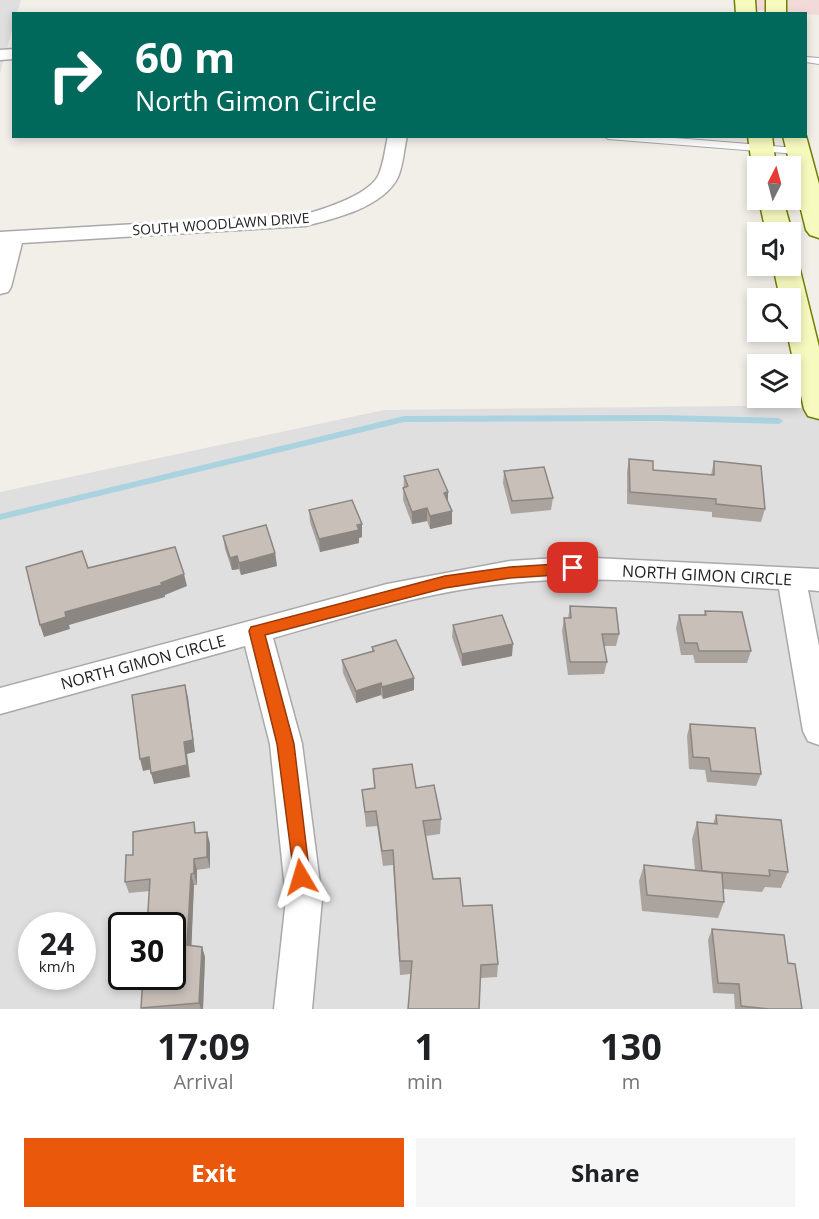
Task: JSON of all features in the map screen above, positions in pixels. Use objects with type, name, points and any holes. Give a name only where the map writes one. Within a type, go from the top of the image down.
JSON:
[{"type":"main road","points":[[796,144],[819,230]]},
{"type":"main road","points":[[788,276],[819,410]]},
{"type":"street","name":"SOUTH WOODLAWN DRIVE","points":[[6,237],[305,220],[335,213],[376,191],[388,177],[398,138]]},
{"type":"street","points":[[0,287],[6,237]]},
{"type":"street","name":"NORTH GIMON CIRCLE","points":[[0,701],[387,595],[445,582],[510,572],[573,568],[805,579]]},
{"type":"street","points":[[805,579],[819,731]]},
{"type":"street","points":[[256,631],[285,744],[304,899],[293,1009]]},
{"type":"lane","points":[[630,138],[762,150],[796,144]]},
{"type":"shaded area","points":[[0,0],[21,0],[17,12],[12,12],[12,31],[0,73]]},
{"type":"shaded area","points":[[737,0],[819,0],[819,15],[807,14],[807,12],[737,8]]},
{"type":"shaded area","points":[[801,405],[819,405],[819,1009],[0,1009],[0,492],[384,410],[747,406],[747,408],[801,408]]},
{"type":"building","points":[[629,459],[653,461],[653,470],[714,475],[714,461],[761,466],[765,509],[716,504],[716,499],[630,492]]},
{"type":"building","points":[[544,467],[553,498],[512,501],[504,471]]},
{"type":"building","points":[[438,469],[448,492],[444,493],[452,511],[430,516],[427,508],[412,512],[403,488],[408,486],[404,476]]},
{"type":"building","points":[[352,500],[362,524],[357,525],[359,530],[319,539],[309,510]]},
{"type":"building","points":[[266,525],[275,553],[239,563],[237,556],[230,558],[223,536]]},
{"type":"building","points":[[175,547],[184,574],[161,583],[162,585],[65,612],[66,617],[40,625],[26,567],[82,551],[88,568]]},
{"type":"building","points":[[570,606],[616,608],[619,634],[602,634],[607,662],[570,662],[564,618],[571,618]]},
{"type":"building","points":[[705,611],[742,612],[751,651],[699,651],[697,643],[685,643],[679,615],[706,615]]},
{"type":"building","points":[[502,615],[513,644],[462,654],[453,625]]},
{"type":"building","points":[[396,640],[414,678],[382,687],[381,683],[356,691],[342,660],[374,651],[372,647]]},
{"type":"building","points":[[185,685],[193,740],[184,742],[187,765],[151,773],[149,757],[140,759],[132,695]]},
{"type":"building","points":[[690,724],[755,728],[761,774],[711,771],[709,758],[693,757]]},
{"type":"building","points":[[412,764],[416,788],[434,785],[441,819],[423,821],[433,879],[460,878],[463,906],[492,905],[498,964],[481,965],[479,1009],[408,1009],[412,961],[400,961],[393,850],[382,851],[376,811],[365,812],[362,790],[375,788],[373,769]]},
{"type":"building","points":[[716,815],[781,820],[788,872],[769,870],[770,876],[702,871],[697,822],[717,824]]},
{"type":"building","points":[[194,822],[195,833],[207,832],[207,857],[194,859],[194,873],[191,874],[187,945],[202,947],[199,1003],[141,1008],[142,990],[186,990],[186,912],[148,912],[150,879],[125,882],[126,855],[133,855],[133,832]]},
{"type":"building","points":[[644,865],[722,873],[724,902],[647,895]]},
{"type":"building","points":[[712,929],[784,935],[788,963],[795,964],[802,1009],[741,1006],[739,984],[718,983]]},
{"type":"waterway","points":[[0,517],[404,419],[662,418],[779,421]]},
{"type":"route","points":[[301,877],[285,744],[256,631],[387,595],[445,582],[510,572],[573,568]]}]
